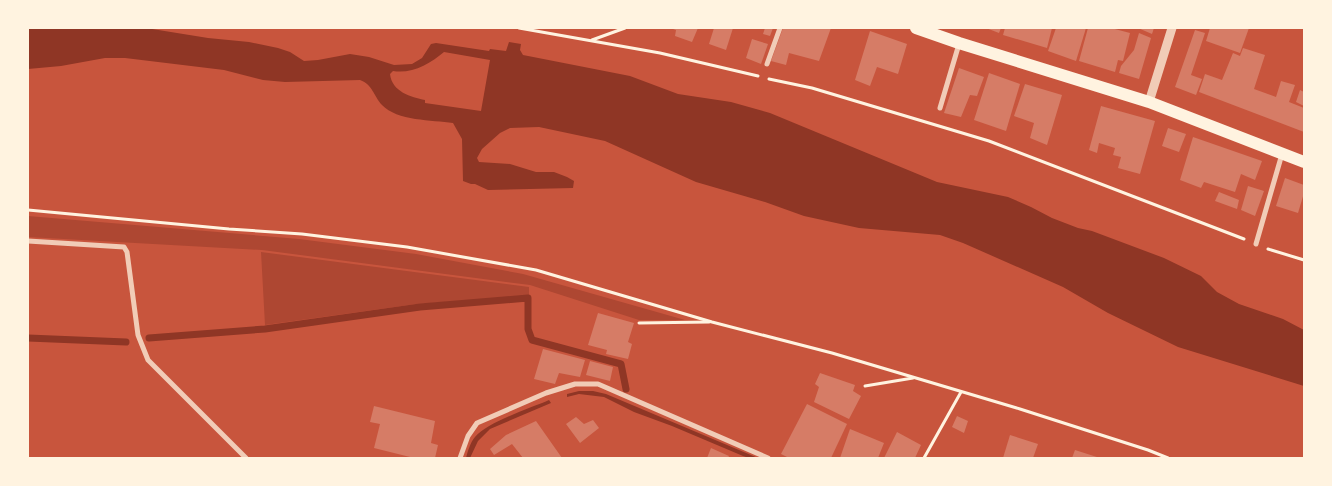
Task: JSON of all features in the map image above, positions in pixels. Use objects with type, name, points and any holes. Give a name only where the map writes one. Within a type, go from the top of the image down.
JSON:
[{"type":"main road","points":[[916,28],[959,44],[1149,102],[1304,162]]},
{"type":"street","points":[[767,64],[780,28]]},
{"type":"street","points":[[1149,102],[1172,28]]},
{"type":"street","points":[[940,108],[959,44]]},
{"type":"street","points":[[1256,244],[1282,154]]},
{"type":"street","points":[[28,241],[124,247],[127,252],[138,335],[148,360],[246,458]]},
{"type":"street","points":[[460,458],[468,436],[477,423],[546,393],[575,384],[598,384],[768,458]]},
{"type":"path","points":[[519,28],[660,53],[812,88],[989,141],[1256,244],[1304,260]]},
{"type":"path","points":[[591,41],[625,28]]},
{"type":"path","points":[[28,210],[302,234],[407,247],[536,270],[712,322],[832,353],[1120,441],[1168,458]]},
{"type":"path","points":[[639,323],[712,322]]},
{"type":"path","points":[[865,386],[914,378]]},
{"type":"path","points":[[924,458],[961,392]]},
{"type":"shaded area","points":[[28,28],[146,28],[208,38],[249,42],[278,48],[290,52],[304,61],[350,54],[369,57],[394,65],[412,64],[422,58],[431,44],[436,43],[489,51],[490,49],[506,51],[509,42],[521,44],[520,50],[523,55],[630,76],[678,94],[731,102],[770,113],[937,182],[1008,197],[1052,218],[1164,258],[1201,276],[1217,292],[1239,304],[1283,319],[1304,330],[1304,386],[1178,347],[1108,313],[1063,287],[963,243],[940,235],[859,228],[804,216],[765,202],[696,182],[605,141],[539,127],[510,128],[500,133],[482,149],[477,158],[479,162],[510,164],[536,172],[554,172],[574,181],[573,188],[488,190],[463,181],[462,139],[453,123],[415,119],[396,114],[382,105],[370,87],[360,80],[285,82],[263,80],[224,70],[125,58],[105,58],[61,66],[28,69]],"holes":[[[444,52],[490,60],[481,111],[425,103],[425,100],[403,93],[398,89],[394,85],[390,74],[393,71],[407,71],[420,67]]]},
{"type":"shaded area","points":[[28,216],[299,239],[416,254],[523,274],[685,320],[639,320],[530,285],[262,250],[28,237]]},
{"type":"shaded area","points":[[261,252],[529,287],[529,296],[416,304],[265,325]]},
{"type":"shaded area","points":[[579,391],[593,391],[606,394],[758,458],[743,456],[634,412],[604,397],[579,394],[567,397],[567,394]]},
{"type":"shaded area","points":[[549,400],[551,403],[490,429],[478,441],[470,458],[466,458],[469,447],[481,431],[499,421]]},
{"type":"building","points":[[670,28],[698,28],[692,42],[675,36],[676,30]]},
{"type":"building","points":[[714,28],[733,28],[726,50],[709,44]]},
{"type":"building","points":[[765,28],[773,28],[770,36],[763,34]]},
{"type":"building","points":[[783,28],[831,28],[819,61],[789,53],[786,65],[771,61]]},
{"type":"building","points":[[986,28],[1001,28],[999,33]]},
{"type":"building","points":[[1005,28],[1052,28],[1047,48],[1003,35]]},
{"type":"building","points":[[1056,28],[1086,28],[1076,61],[1048,51]]},
{"type":"building","points":[[1088,28],[1111,28],[1130,33],[1123,61],[1118,60],[1115,72],[1079,61]]},
{"type":"building","points":[[1138,28],[1154,28],[1152,34]]},
{"type":"building","points":[[1210,28],[1249,28],[1240,53],[1206,41]]},
{"type":"building","points":[[1195,30],[1205,33],[1191,75],[1202,79],[1196,95],[1175,87]]},
{"type":"building","points":[[870,31],[907,44],[898,74],[877,67],[870,86],[855,80]]},
{"type":"building","points":[[1139,33],[1151,38],[1139,79],[1119,73],[1121,66],[1134,50]]},
{"type":"building","points":[[752,39],[768,44],[761,64],[746,58]]},
{"type":"building","points":[[1243,48],[1265,55],[1254,89],[1276,97],[1281,81],[1295,85],[1289,102],[1304,108],[1304,132],[1199,92],[1205,74],[1222,80],[1233,53],[1240,56]]},
{"type":"building","points":[[959,68],[984,77],[977,96],[970,95],[961,117],[944,113]]},
{"type":"building","points":[[989,73],[1020,84],[1006,131],[974,120]]},
{"type":"building","points":[[1025,84],[1062,95],[1047,145],[1030,138],[1034,123],[1014,116]]},
{"type":"building","points":[[1300,90],[1304,92],[1304,106],[1296,102]]},
{"type":"building","points":[[1101,106],[1155,121],[1140,174],[1118,168],[1121,157],[1113,155],[1115,148],[1099,143],[1097,153],[1089,150]]},
{"type":"building","points":[[1168,128],[1186,134],[1179,152],[1162,146]]},
{"type":"building","points":[[1193,137],[1262,161],[1255,180],[1241,174],[1235,192],[1204,182],[1201,188],[1180,180]]},
{"type":"building","points":[[1285,178],[1304,185],[1304,193],[1298,213],[1276,206]]},
{"type":"building","points":[[1248,186],[1264,191],[1255,216],[1241,210]]},
{"type":"building","points":[[1219,192],[1239,200],[1237,209],[1215,201]]},
{"type":"building","points":[[598,313],[634,323],[628,342],[632,344],[628,359],[606,354],[607,350],[588,345]]},
{"type":"building","points":[[543,349],[585,360],[580,377],[559,373],[555,384],[534,379]]},
{"type":"building","points":[[590,361],[613,367],[610,381],[586,375]]},
{"type":"building","points":[[820,373],[855,385],[853,391],[861,396],[849,419],[814,402],[819,387],[815,384]]},
{"type":"building","points":[[807,404],[847,424],[831,458],[789,458],[781,454]]},
{"type":"building","points":[[374,406],[435,421],[431,443],[438,445],[435,458],[414,458],[374,448],[380,424],[370,422]]},
{"type":"building","points":[[957,416],[968,421],[964,433],[952,427]]},
{"type":"building","points":[[576,417],[584,424],[593,420],[599,428],[580,443],[566,424]]},
{"type":"building","points":[[536,421],[562,458],[523,458],[512,444],[494,455],[490,449],[506,435]]},
{"type":"building","points":[[850,429],[884,443],[878,458],[840,458]]},
{"type":"building","points":[[897,432],[921,445],[915,458],[884,458]]},
{"type":"building","points":[[1010,435],[1038,444],[1033,458],[1003,458]]},
{"type":"building","points":[[711,448],[729,456],[728,458],[707,458]]},
{"type":"building","points":[[1075,450],[1100,458],[1072,458]]},
{"type":"waterway","points":[[149,338],[265,329],[420,307],[528,298],[528,329],[532,340],[621,364],[626,389]]},
{"type":"waterway","points":[[28,338],[126,342]]}]
